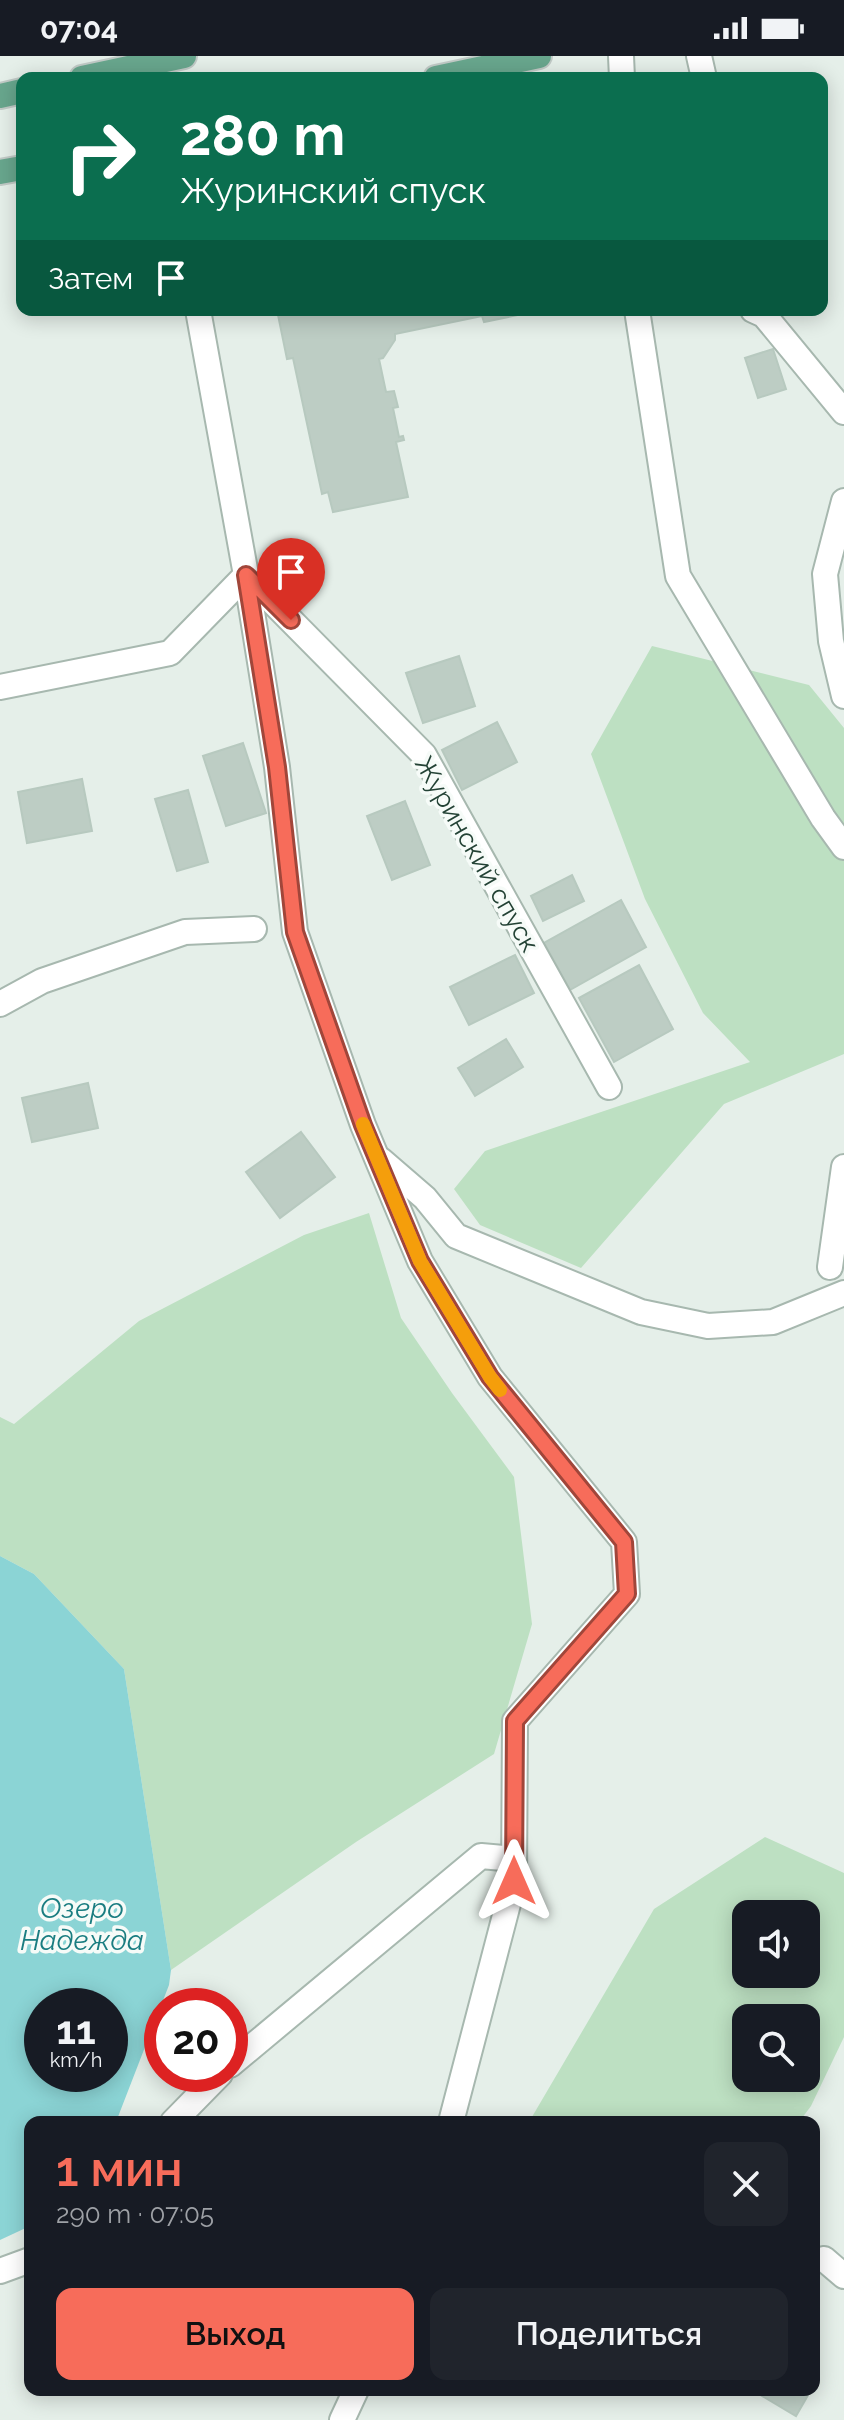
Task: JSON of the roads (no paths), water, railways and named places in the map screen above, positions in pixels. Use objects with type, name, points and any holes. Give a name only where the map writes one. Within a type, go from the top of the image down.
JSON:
[{"type":"main road","points":[[110,72],[184,56]]},
{"type":"main road","points":[[464,72],[539,56]]},
{"type":"street","points":[[199,316],[277,767],[295,932],[376,1155],[420,1261],[490,1377],[624,1542],[627,1594],[515,1721],[514,1881],[453,2116]]},
{"type":"street","points":[[638,316],[678,576],[844,847]]},
{"type":"street","points":[[765,316],[844,412]]},
{"type":"street","points":[[844,501],[825,574],[831,641],[844,696]]},
{"type":"street","points":[[0,687],[170,653],[246,575]]},
{"type":"street","name":"Журинский спуск","points":[[246,575],[424,755],[609,1087]]},
{"type":"street","points":[[0,1004],[42,981],[185,932],[254,929]]},
{"type":"street","points":[[376,1155],[425,1198],[456,1236],[641,1312],[708,1326],[773,1322],[844,1293]]},
{"type":"street","points":[[830,1267],[844,1167]]},
{"type":"street","points":[[248,2050],[481,1856],[514,1859]]},
{"type":"street","points":[[179,2116],[202,2092]]},
{"type":"street","points":[[824,2259],[844,2276]]},
{"type":"street","points":[[0,2271],[24,2262]]},
{"type":"street","points":[[342,2420],[353,2396]]},
{"type":"water","name":"Озеро Надежда","points":[[0,1556],[34,1574],[124,1669],[171,1970],[168,1988],[144,1988],[144,2050],[128,2091],[128,1988],[24,1988],[24,2092],[128,2092],[118,2116],[24,2116],[24,2229],[0,2240]]}]
